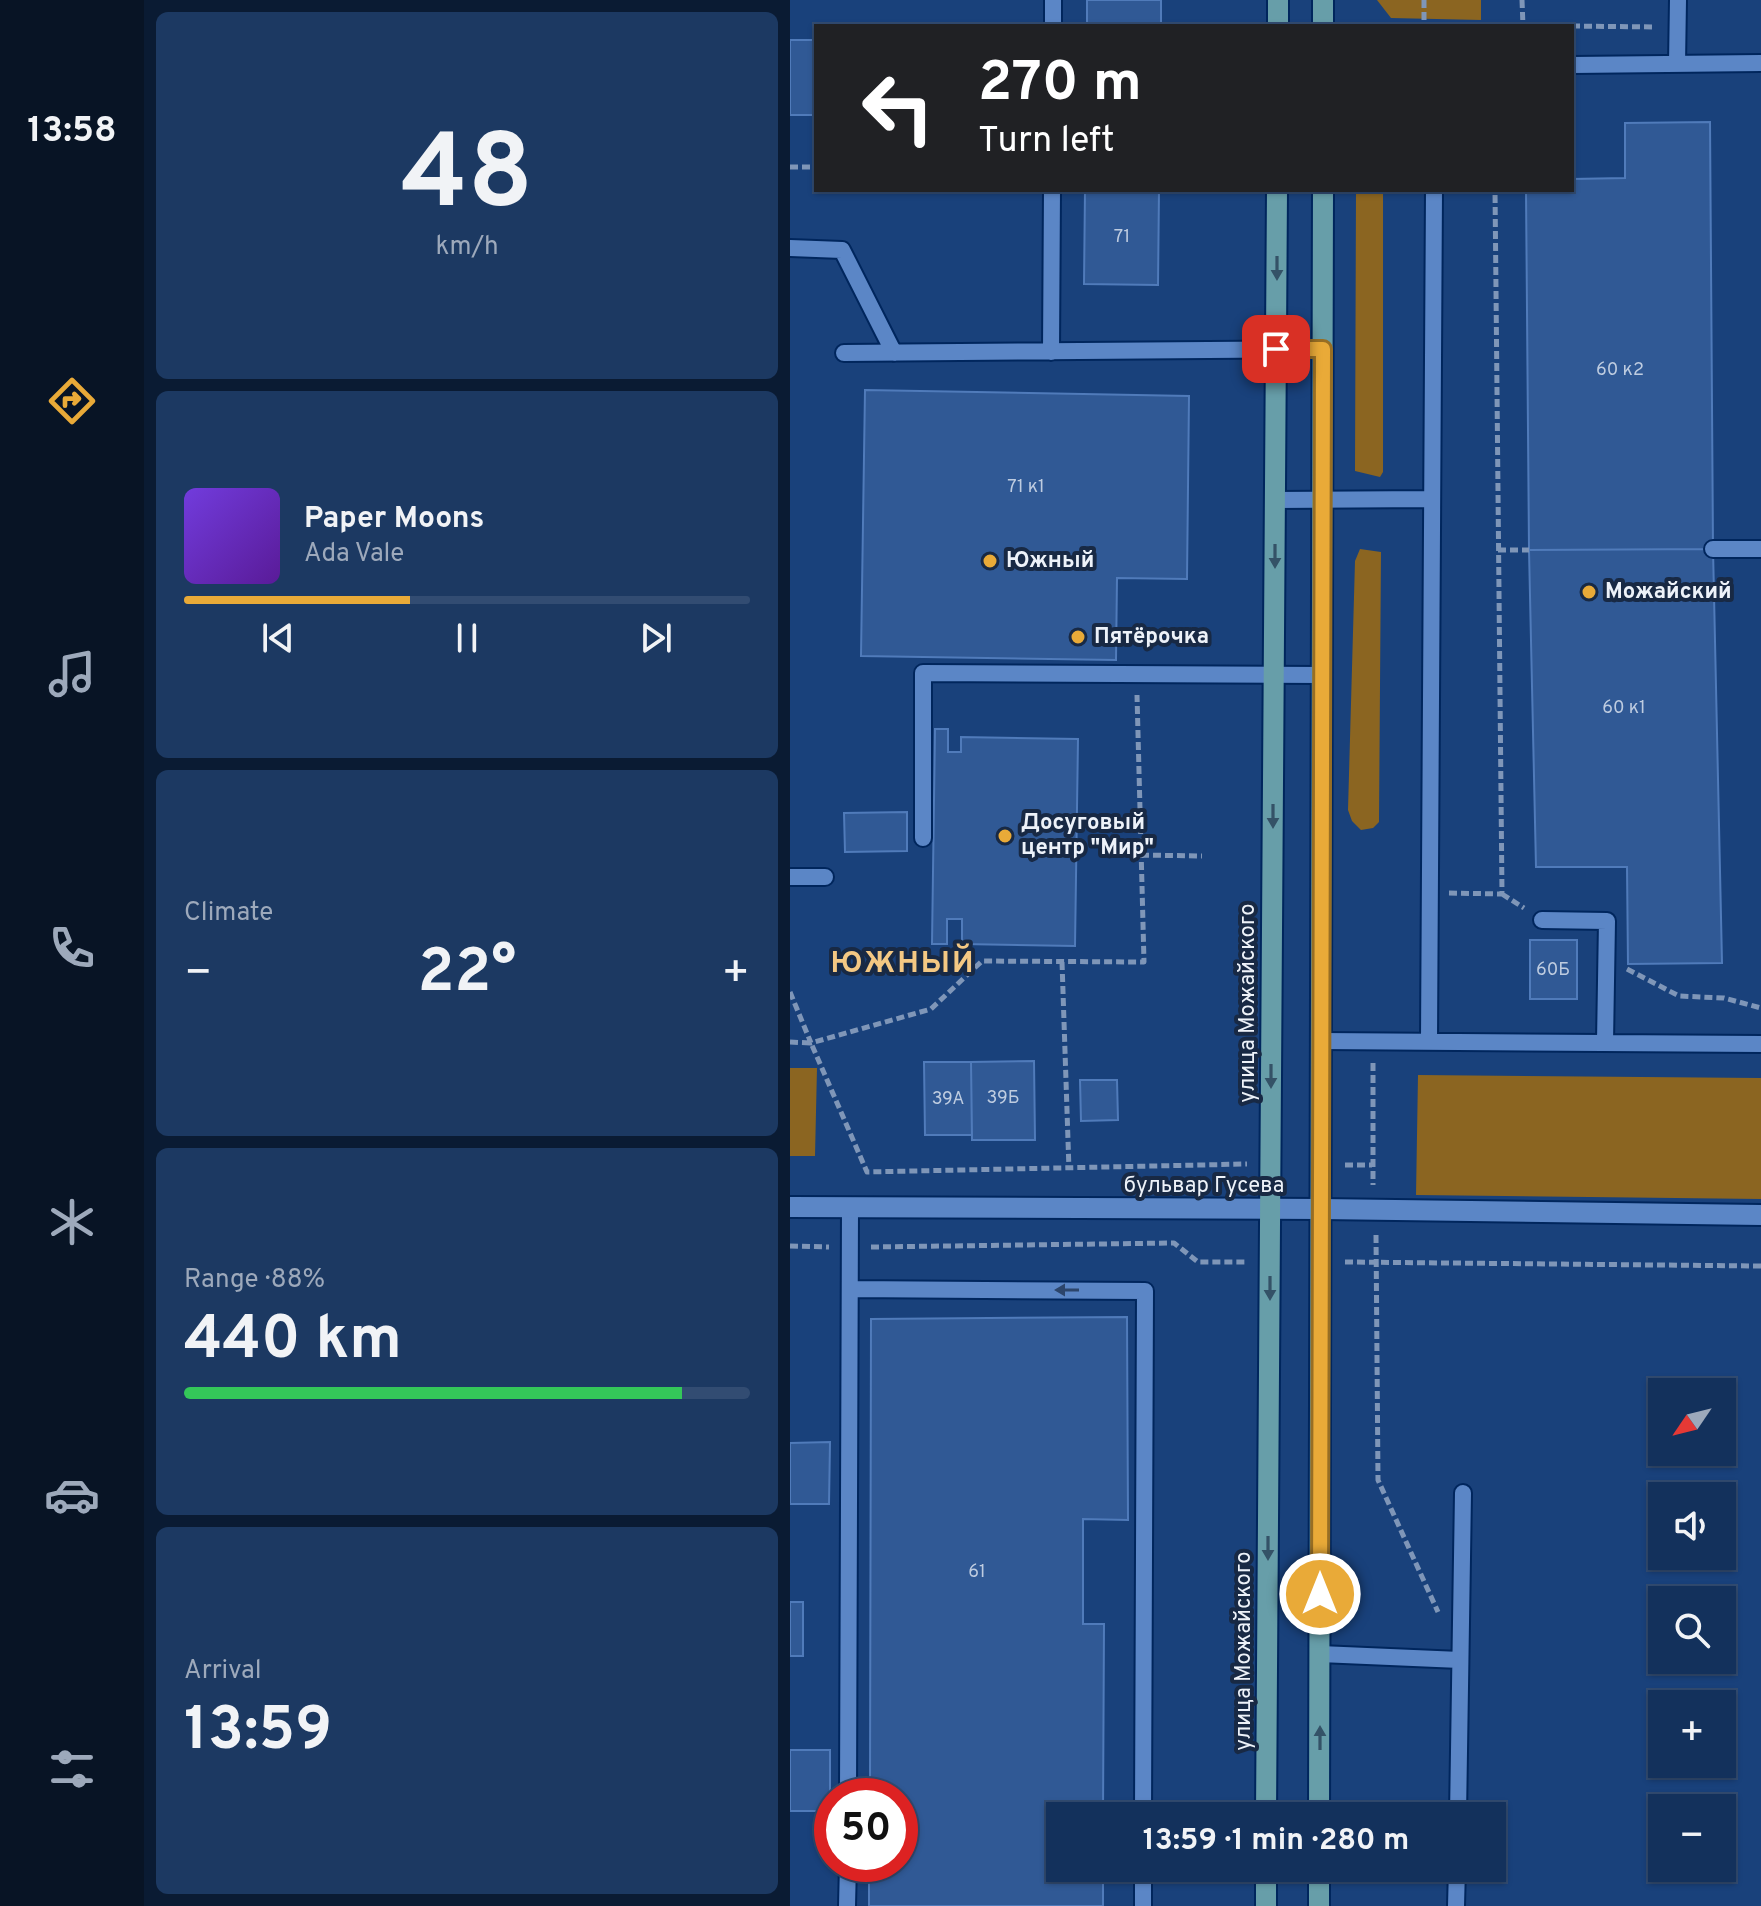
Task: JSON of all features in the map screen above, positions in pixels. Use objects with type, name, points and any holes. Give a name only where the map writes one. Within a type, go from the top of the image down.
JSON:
[{"type":"main road","points":[[1278,0],[1278,24]]},
{"type":"main road","points":[[1323,0],[1323,24]]},
{"type":"main road","name":"улица Можайского","points":[[1266,1802],[1277,192]]},
{"type":"main road","points":[[1319,1802],[1323,192]]},
{"type":"main road","points":[[1266,1882],[1266,1906]]},
{"type":"main road","points":[[1319,1882],[1319,1906]]},
{"type":"street","name":"бульвар Гусева","points":[[790,1207],[1761,1215]]},
{"type":"lane","points":[[1053,0],[1053,24]]},
{"type":"lane","points":[[1677,64],[1678,0]]},
{"type":"lane","points":[[1574,65],[1761,63]]},
{"type":"lane","points":[[1051,352],[1052,192]]},
{"type":"lane","points":[[1429,1041],[1434,192]]},
{"type":"lane","points":[[790,248],[842,250],[894,353]]},
{"type":"lane","points":[[844,353],[1323,349]]},
{"type":"lane","points":[[1275,500],[1432,499]]},
{"type":"lane","points":[[1713,549],[1761,549]]},
{"type":"lane","points":[[923,838],[923,673],[1322,675]]},
{"type":"lane","points":[[790,877],[825,877]]},
{"type":"lane","points":[[1542,920],[1607,921],[1605,1042]]},
{"type":"lane","points":[[1321,1041],[1761,1044]]},
{"type":"lane","points":[[848,1778],[850,1208]]},
{"type":"lane","points":[[850,1289],[1145,1291],[1143,1802]]},
{"type":"lane","points":[[1458,1802],[1463,1493]]},
{"type":"lane","points":[[1320,1654],[1460,1660]]},
{"type":"lane","points":[[847,1906],[848,1882]]},
{"type":"lane","points":[[1143,1882],[1143,1906]]},
{"type":"lane","points":[[1456,1906],[1457,1882]]},
{"type":"path","points":[[1424,0],[1424,24]]},
{"type":"path","points":[[1522,0],[1523,24]]},
{"type":"path","points":[[1574,26],[1677,27]]},
{"type":"path","points":[[790,167],[814,167]]},
{"type":"path","points":[[1428,893],[1502,894],[1495,192]]},
{"type":"path","points":[[1498,550],[1529,550]]},
{"type":"path","points":[[790,1042],[811,1043],[931,1009],[982,961],[1144,962],[1136,674]]},
{"type":"path","points":[[1141,855],[1202,856]]},
{"type":"path","points":[[1606,957],[1679,996],[1724,998],[1761,1008]]},
{"type":"path","points":[[1062,962],[1069,1170]]},
{"type":"path","points":[[790,992],[867,1172],[1069,1170],[1197,1164]]},
{"type":"path","points":[[1373,1041],[1378,1480],[1441,1618]]},
{"type":"path","points":[[790,1246],[1174,1243],[1198,1262],[1270,1262]]},
{"type":"path","points":[[1321,1262],[1761,1266]]},
{"type":"shaded area","points":[[1377,0],[1481,0],[1481,20],[1391,18]]},
{"type":"shaded area","points":[[1356,192],[1383,192],[1383,472],[1380,477],[1355,471]]},
{"type":"shaded area","points":[[1360,549],[1381,552],[1379,822],[1373,828],[1361,830],[1352,821],[1348,810],[1355,561]]},
{"type":"shaded area","points":[[790,1068],[817,1068],[815,1156],[790,1156]]},
{"type":"shaded area","points":[[1418,1075],[1761,1078],[1761,1199],[1416,1195]]},
{"type":"building","points":[[1087,0],[1161,0],[1161,24],[1087,24]]},
{"type":"building","points":[[790,40],[814,40],[814,115],[790,115]]},
{"type":"building","points":[[1710,122],[1713,549],[1529,550],[1526,192],[1574,192],[1574,179],[1625,178],[1625,123]]},
{"type":"building","points":[[1085,192],[1159,192],[1158,285],[1084,284]]},
{"type":"building","points":[[865,390],[1189,396],[1187,579],[1117,578],[1116,660],[861,656]]},
{"type":"building","points":[[1713,549],[1722,963],[1628,964],[1627,867],[1536,867],[1529,550]]},
{"type":"building","name":"Досуговый центр \"Мир\"","points":[[935,729],[948,729],[948,752],[961,752],[961,737],[1078,739],[1075,946],[962,944],[962,919],[947,919],[947,944],[932,944]]},
{"type":"building","points":[[907,812],[907,851],[845,852],[844,813]]},
{"type":"building","points":[[1530,940],[1577,940],[1577,999],[1530,999]]},
{"type":"building","points":[[1034,1061],[1035,1140],[972,1140],[971,1062]]},
{"type":"building","points":[[924,1062],[971,1062],[972,1135],[925,1135]]},
{"type":"building","points":[[1080,1080],[1117,1080],[1118,1120],[1081,1121]]},
{"type":"building","points":[[1127,1317],[1128,1520],[1083,1519],[1083,1624],[1104,1624],[1103,1802],[1046,1802],[1046,1882],[1103,1882],[1103,1906],[869,1906],[869,1882],[918,1882],[918,1778],[870,1778],[871,1319]]},
{"type":"building","points":[[830,1442],[829,1504],[790,1504],[790,1443]]},
{"type":"building","points":[[790,1602],[803,1602],[803,1656],[790,1656]]},
{"type":"building","points":[[790,1750],[830,1750],[830,1778],[814,1778],[814,1811],[790,1811]]},
{"type":"place","name":"Южный","points":[[990,561]]},
{"type":"place","name":"Можайский","points":[[1589,592]]},
{"type":"place","name":"Пятёрочка","points":[[1078,637]]},
{"type":"place","name":"Досуговый центр \"Мир\"","points":[[1005,836]]},
{"type":"district","name":"ЮЖНЫЙ","points":[[903,964]]},
{"type":"route","points":[[1276,349],[1323,349],[1320,1594]]}]
